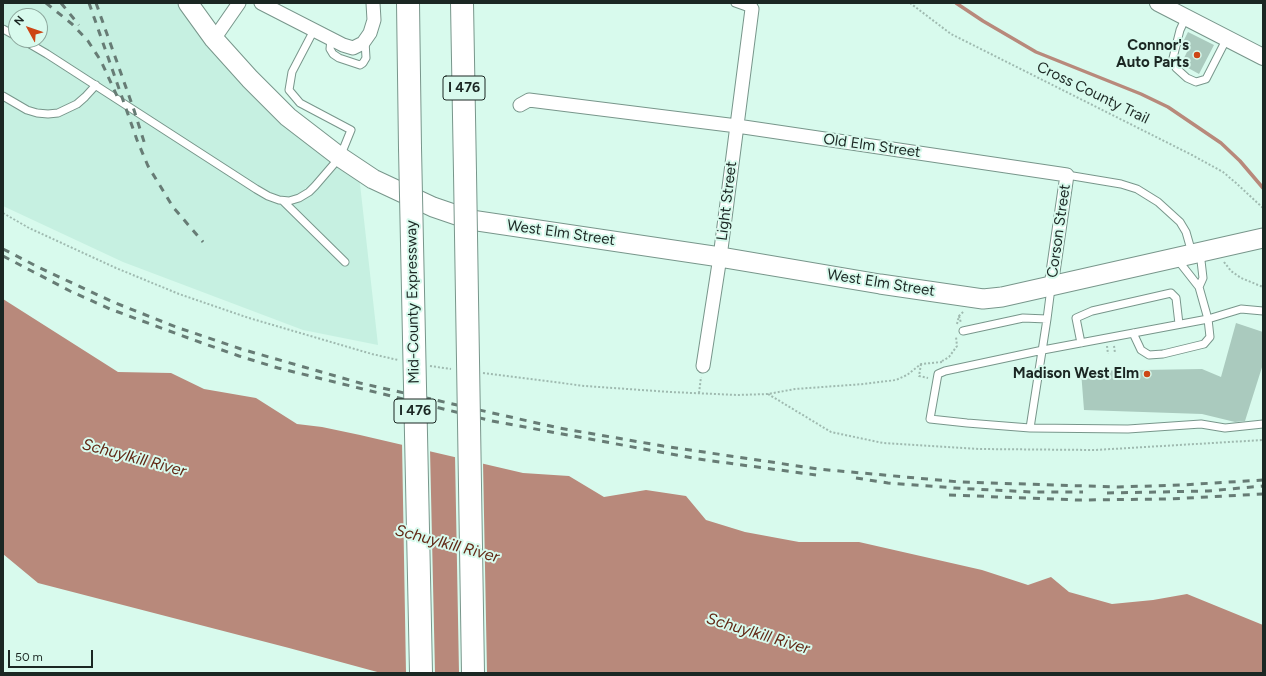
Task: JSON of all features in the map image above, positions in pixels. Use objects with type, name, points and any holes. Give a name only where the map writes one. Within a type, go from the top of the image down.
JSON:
[{"type":"highway","name":"Mid-County Expressway","points":[[408,3],[421,673]]},
{"type":"highway","name":"I 476","points":[[462,3],[473,673]]},
{"type":"main road","name":"West Elm Street","points":[[188,3],[214,39],[250,79],[288,117],[340,157],[373,179],[433,207],[471,220],[720,257],[880,284],[983,299],[1002,297],[1255,239]]},
{"type":"street","points":[[214,39],[239,3]]},
{"type":"street","points":[[261,3],[343,45],[353,48],[365,40],[370,33],[374,20],[373,3]]},
{"type":"street","points":[[1167,5],[1186,17],[1263,57]]},
{"type":"street","name":"Light Street","points":[[703,366],[720,257],[753,6]]},
{"type":"street","name":"Old Elm Street","points":[[520,105],[529,100],[737,126],[1067,175]]},
{"type":"street","name":"Corson Street","points":[[1051,286],[1067,175]]},
{"type":"lane","points":[[735,3],[753,6]]},
{"type":"lane","points":[[1186,17],[1180,30],[1173,58],[1176,68],[1187,78],[1196,82],[1206,79],[1227,38]]},
{"type":"lane","points":[[37,48],[256,190],[283,201],[289,201],[299,198],[309,192],[340,157],[351,130],[300,103],[289,90],[292,72],[314,30]]},
{"type":"lane","points":[[331,39],[330,50],[333,54],[339,58],[360,65],[366,58],[365,40]]},
{"type":"lane","points":[[3,96],[27,110],[37,113],[58,113],[76,104],[96,85]]},
{"type":"lane","name":"Old Elm Street","points":[[1067,175],[1121,184],[1137,189],[1158,202],[1180,222],[1186,232],[1189,254]]},
{"type":"lane","points":[[283,201],[345,262]]},
{"type":"lane","points":[[1189,254],[1203,278],[1199,287]]},
{"type":"lane","points":[[1133,333],[1141,350],[1149,355],[1163,354],[1204,344],[1210,337],[1208,319],[1189,254]]},
{"type":"lane","points":[[1030,428],[1051,286]]},
{"type":"lane","points":[[1081,343],[1076,318],[1092,311],[1171,293],[1176,298],[1180,324]]},
{"type":"lane","points":[[1263,311],[1241,309],[1208,319],[1042,350],[945,371],[938,374],[930,419],[967,424],[1030,428],[1128,429],[1201,424],[1225,428],[1263,424]]},
{"type":"lane","points":[[960,330],[1023,318],[1046,319]]},
{"type":"path","name":"Cross County Trail","points":[[910,3],[952,34],[1223,172],[1236,182],[1263,208]]},
{"type":"path","points":[[3,213],[36,231],[116,268],[179,294],[249,318],[372,354],[403,361]]},
{"type":"path","points":[[1224,261],[1225,265],[1231,271],[1242,278],[1263,287]]},
{"type":"path","points":[[477,373],[586,386],[738,395],[768,394],[795,389],[896,380],[908,375],[921,364],[942,362],[952,353],[957,346],[956,335],[960,330],[959,316],[968,308]]},
{"type":"path","points":[[942,362],[945,371]]},
{"type":"path","points":[[921,364],[919,376],[937,379]]},
{"type":"path","points":[[426,366],[456,370]]},
{"type":"path","points":[[699,393],[703,366]]},
{"type":"path","points":[[768,394],[831,432],[883,443],[979,449],[1095,450],[1263,440]]},
{"type":"shaded area","points":[[3,3],[177,3],[218,54],[280,123],[359,175],[378,345],[303,330],[123,262],[3,206]]},
{"type":"water","name":"Schuylkill River","points":[[3,299],[118,372],[171,373],[204,389],[256,398],[297,424],[322,427],[360,435],[523,473],[569,476],[604,497],[646,490],[686,496],[706,520],[745,532],[799,542],[859,542],[982,570],[1028,585],[1051,577],[1069,592],[1112,604],[1153,600],[1187,594],[1263,625],[1263,673],[381,673],[38,583],[3,554]]},
{"type":"pier","points":[[402,442],[430,449],[435,673],[406,673]]},
{"type":"pier","points":[[455,455],[483,462],[487,673],[459,673]]},
{"type":"building","name":"Connor's Auto Parts","points":[[1188,32],[1214,45],[1199,74],[1181,64],[1190,46],[1183,42]]},
{"type":"building","name":"Madison West Elm","points":[[1236,323],[1263,332],[1263,364],[1245,421],[1235,422],[1202,414],[1084,410],[1081,371],[1202,369],[1221,377]]},
{"type":"waterway","points":[[956,3],[983,21],[1036,52],[1141,94],[1168,107],[1221,143],[1240,161],[1263,188]]},
{"type":"railway","points":[[46,3],[72,24],[88,41],[101,61],[117,96]]},
{"type":"railway","points":[[61,3],[79,25]]},
{"type":"railway","points":[[89,3],[137,140],[148,166],[173,207],[203,242]]},
{"type":"railway","points":[[96,3],[146,148]]},
{"type":"railway","points":[[3,249],[113,302],[176,327],[241,349],[360,383],[559,428],[663,446],[818,469],[960,482],[1118,487],[1263,480]]},
{"type":"railway","points":[[3,256],[70,291],[110,309],[239,356],[278,368],[492,421],[698,459],[816,475]]},
{"type":"railway","points":[[856,478],[888,483],[955,488],[1031,492],[1083,492]]},
{"type":"railway","points":[[1107,493],[1208,491],[1263,486]]},
{"type":"railway","points":[[949,495],[1078,500],[1170,499],[1263,494]]},
{"type":"place","name":"Connor's Auto Parts","points":[[1197,55]]},
{"type":"place","name":"Madison West Elm","points":[[1147,374]]}]
